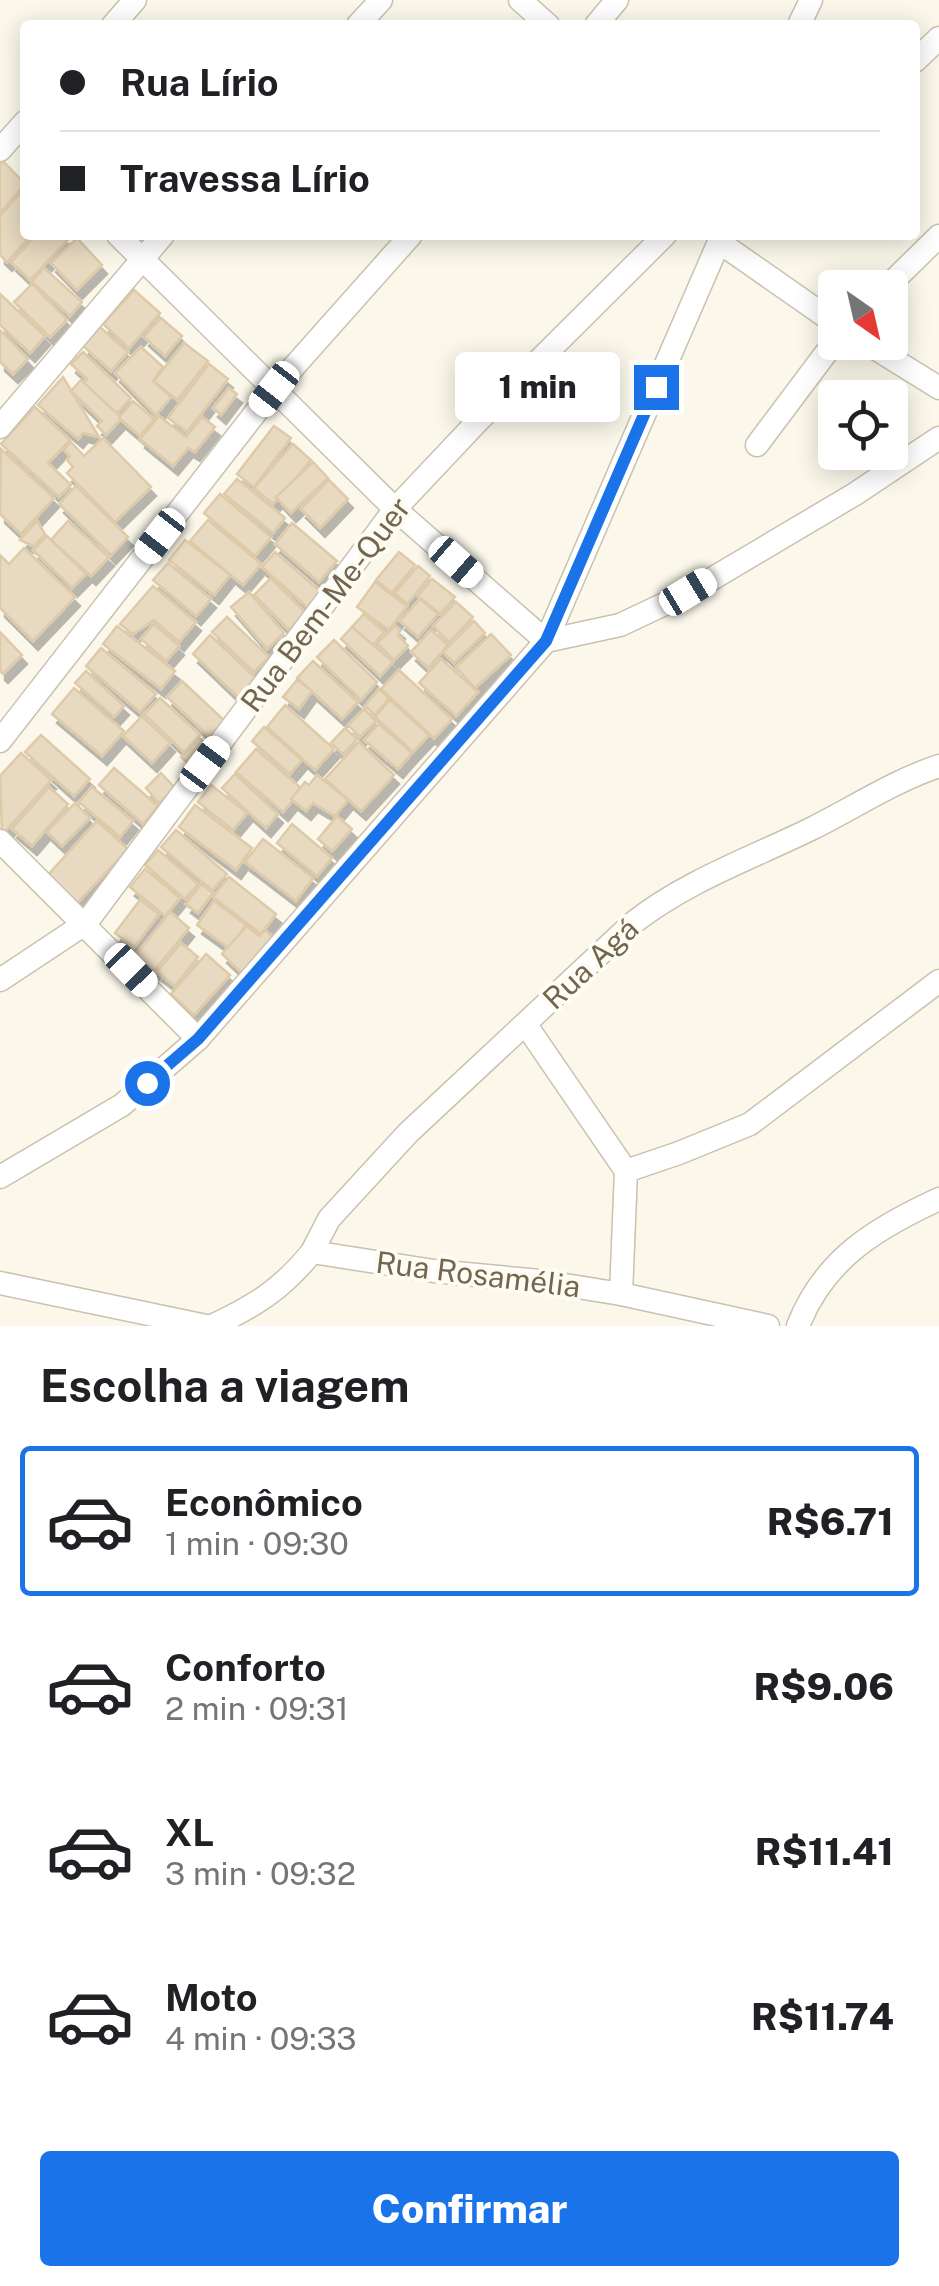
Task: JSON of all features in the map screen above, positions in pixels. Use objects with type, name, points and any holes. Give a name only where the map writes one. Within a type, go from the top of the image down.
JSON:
[{"type":"street","points":[[118,20],[136,0]]},
{"type":"street","points":[[363,20],[381,0]]},
{"type":"street","points":[[520,0],[542,20]]},
{"type":"street","points":[[600,20],[617,0]]},
{"type":"street","points":[[920,57],[939,38]]},
{"type":"street","points":[[904,270],[939,236]]},
{"type":"street","points":[[123,240],[396,510],[546,641]]},
{"type":"street","points":[[0,428],[159,240]]},
{"type":"street","points":[[0,741],[274,389],[407,240]]},
{"type":"street","name":"Rua Bem-Me-Quer","points":[[0,980],[86,923],[396,510],[660,240]]},
{"type":"street","points":[[0,1176],[68,1140],[122,1105],[198,1039],[546,641],[719,240]]},
{"type":"street","points":[[723,240],[818,311]]},
{"type":"street","points":[[757,445],[821,360]]},
{"type":"street","points":[[894,360],[939,388]]},
{"type":"street","points":[[546,641],[620,624],[688,592],[854,494],[939,438]]},
{"type":"street","name":"Rua Agá","points":[[312,1252],[329,1218],[408,1133],[633,923],[666,897],[818,826],[915,774],[939,766]]},
{"type":"street","points":[[0,841],[198,1039]]},
{"type":"street","points":[[626,1171],[680,1154],[750,1124],[939,981]]},
{"type":"street","points":[[526,1025],[626,1171],[621,1294]]},
{"type":"street","points":[[798,1326],[809,1297],[844,1257],[907,1214],[939,1199]]},
{"type":"street","points":[[0,1283],[209,1326],[248,1310],[288,1282],[312,1252]]},
{"type":"street","name":"Rua Rosamélia","points":[[312,1252],[621,1294],[768,1326]]},
{"type":"building","points":[[3,161],[20,179],[20,190],[0,213]]},
{"type":"building","points":[[20,193],[20,240],[27,240],[7,262],[0,255],[0,216]]},
{"type":"building","points":[[32,240],[67,240],[30,280],[11,262]]},
{"type":"building","points":[[79,240],[102,265],[77,290],[51,263]]},
{"type":"building","points":[[44,268],[82,302],[70,316],[32,282]]},
{"type":"building","points":[[32,284],[67,320],[50,337],[14,302]]},
{"type":"building","points":[[134,290],[160,313],[129,348],[103,324]]},
{"type":"building","points":[[0,294],[45,336],[30,353],[0,325]]},
{"type":"building","points":[[161,318],[182,336],[165,356],[144,337]]},
{"type":"building","points":[[100,327],[128,352],[111,371],[83,346]]},
{"type":"building","points":[[0,330],[28,359],[13,374],[0,362]]},
{"type":"building","points":[[184,343],[208,361],[177,400],[154,381]]},
{"type":"building","points":[[141,347],[163,367],[153,381],[171,397],[156,415],[115,373]]},
{"type":"building","points":[[83,352],[131,398],[115,415],[82,384],[87,379],[71,364]]},
{"type":"building","points":[[209,364],[228,379],[187,432],[168,418]]},
{"type":"building","points":[[63,377],[99,437],[83,433],[78,439],[38,405]]},
{"type":"building","points":[[81,380],[122,418],[106,435],[97,426],[102,421],[71,391]]},
{"type":"building","points":[[229,388],[237,394],[221,415],[213,408]]},
{"type":"building","points":[[133,401],[154,419],[140,436],[119,418]]},
{"type":"building","points":[[35,407],[70,440],[48,463],[71,485],[59,497],[1,444]]},
{"type":"building","points":[[159,416],[186,437],[202,417],[215,427],[195,452],[188,448],[173,466],[140,439]]},
{"type":"building","points":[[274,426],[291,438],[254,487],[237,474]]},
{"type":"building","points":[[103,438],[151,487],[115,522],[67,473],[73,467],[64,450],[71,442],[84,456]]},
{"type":"building","points":[[293,444],[311,460],[273,504],[254,488]]},
{"type":"building","points":[[1,449],[54,498],[21,534],[0,514]]},
{"type":"building","points":[[313,462],[328,478],[291,513],[276,497]]},
{"type":"building","points":[[237,479],[285,518],[273,533],[224,494]]},
{"type":"building","points":[[329,480],[348,499],[320,528],[301,509]]},
{"type":"building","points":[[76,486],[128,537],[111,555],[59,504]]},
{"type":"building","points":[[220,494],[271,537],[255,556],[204,513]]},
{"type":"building","points":[[208,520],[261,564],[243,585],[190,541]]},
{"type":"building","points":[[37,521],[45,534],[34,546],[20,540]]},
{"type":"building","points":[[68,521],[109,557],[91,576],[51,540]]},
{"type":"building","points":[[292,523],[337,561],[319,582],[275,544]]},
{"type":"building","points":[[47,536],[86,574],[72,588],[33,550]]},
{"type":"building","points":[[185,540],[230,575],[214,595],[169,560]]},
{"type":"building","points":[[24,548],[75,597],[33,641],[0,608],[0,555],[9,564]]},
{"type":"building","points":[[275,552],[321,592],[307,607],[262,567]]},
{"type":"building","points":[[399,552],[415,565],[392,593],[376,580]]},
{"type":"building","points":[[168,563],[211,599],[196,616],[153,580]]},
{"type":"building","points":[[418,566],[430,576],[407,604],[395,593]]},
{"type":"building","points":[[271,578],[306,613],[289,630],[254,595]]},
{"type":"building","points":[[432,579],[455,597],[440,614],[418,596]]},
{"type":"building","points":[[375,582],[407,606],[389,630],[357,607]]},
{"type":"building","points":[[153,586],[196,622],[179,642],[154,620],[133,634],[120,624]]},
{"type":"building","points":[[249,592],[284,633],[267,649],[231,607]]},
{"type":"building","points":[[420,599],[438,614],[418,637],[400,621]]},
{"type":"building","points":[[456,602],[473,617],[449,642],[433,626]]},
{"type":"building","points":[[364,614],[384,632],[373,645],[352,627]]},
{"type":"building","points":[[227,617],[269,657],[254,672],[212,632]]},
{"type":"building","points":[[474,621],[485,633],[454,663],[443,652]]},
{"type":"building","points":[[154,624],[179,646],[166,661],[141,639]]},
{"type":"building","points":[[117,626],[175,671],[161,689],[103,644]]},
{"type":"building","points":[[395,626],[408,646],[394,660],[377,643]]},
{"type":"building","points":[[352,627],[393,662],[380,676],[341,639]]},
{"type":"building","points":[[431,630],[448,645],[428,668],[411,652]]},
{"type":"building","points":[[0,632],[22,655],[3,674],[0,671]]},
{"type":"building","points":[[491,634],[511,655],[475,688],[456,667]]},
{"type":"building","points":[[210,635],[259,681],[241,700],[193,654]]},
{"type":"building","points":[[334,640],[377,682],[361,700],[317,657]]},
{"type":"building","points":[[101,648],[156,694],[140,712],[86,666]]},
{"type":"building","points":[[441,659],[478,692],[456,716],[419,683]]},
{"type":"building","points":[[313,661],[358,702],[342,719],[297,678]]},
{"type":"building","points":[[399,670],[452,719],[434,738],[381,689]]},
{"type":"building","points":[[86,671],[124,706],[114,717],[75,683]]},
{"type":"building","points":[[297,680],[312,691],[299,709],[283,697]]},
{"type":"building","points":[[182,681],[226,722],[211,738],[167,697]]},
{"type":"building","points":[[74,688],[124,731],[102,756],[52,714]]},
{"type":"building","points":[[379,689],[389,698],[375,715],[365,706]]},
{"type":"building","points":[[160,698],[200,735],[184,752],[144,714]]},
{"type":"building","points":[[390,700],[429,735],[413,752],[375,717]]},
{"type":"building","points":[[285,705],[334,749],[315,770],[267,727]]},
{"type":"building","points":[[364,709],[376,721],[360,737],[348,725]]},
{"type":"building","points":[[142,716],[170,743],[152,763],[123,736]]},
{"type":"building","points":[[379,724],[412,753],[398,769],[364,740]]},
{"type":"building","points":[[264,727],[302,760],[290,774],[252,741]]},
{"type":"building","points":[[345,728],[357,739],[343,754],[331,743]]},
{"type":"building","points":[[41,735],[90,779],[74,796],[25,752]]},
{"type":"building","points":[[199,738],[210,748],[192,767],[181,757]]},
{"type":"building","points":[[359,742],[394,775],[361,811],[325,779]]},
{"type":"building","points":[[256,749],[302,789],[283,812],[236,772]]},
{"type":"building","points":[[21,753],[51,780],[2,835],[0,776]]},
{"type":"building","points":[[114,768],[158,806],[143,824],[99,785]]},
{"type":"building","points":[[161,773],[175,788],[159,803],[146,788]]},
{"type":"building","points":[[235,774],[278,814],[266,828],[222,788]]},
{"type":"building","points":[[317,775],[348,800],[335,816],[313,803],[306,811],[291,799]]},
{"type":"building","points":[[211,785],[247,813],[233,830],[198,802]]},
{"type":"building","points":[[49,787],[68,804],[32,846],[12,829]]},
{"type":"building","points":[[92,787],[133,821],[120,837],[79,802]]},
{"type":"building","points":[[75,803],[90,818],[62,846],[47,832]]},
{"type":"building","points":[[195,805],[252,848],[236,870],[179,827]]},
{"type":"building","points":[[337,816],[352,829],[332,851],[318,839]]},
{"type":"building","points":[[97,821],[128,849],[77,903],[47,876]]},
{"type":"building","points":[[292,824],[332,858],[317,876],[277,843]]},
{"type":"building","points":[[176,830],[227,874],[212,890],[161,847]]},
{"type":"building","points":[[263,839],[313,878],[296,901],[245,862]]},
{"type":"building","points":[[158,850],[198,884],[185,899],[145,865]]},
{"type":"building","points":[[145,869],[180,898],[165,916],[130,887]]},
{"type":"building","points":[[229,877],[276,914],[261,934],[213,897]]},
{"type":"building","points":[[201,884],[213,893],[198,913],[186,904]]},
{"type":"building","points":[[140,900],[159,914],[134,947],[115,933]]},
{"type":"building","points":[[214,901],[246,925],[229,948],[197,925]]},
{"type":"building","points":[[170,912],[189,928],[154,971],[135,956]]},
{"type":"building","points":[[247,926],[259,936],[265,930],[275,939],[243,974],[222,954]]},
{"type":"building","points":[[181,943],[198,957],[175,986],[157,972]]},
{"type":"building","points":[[206,954],[230,975],[194,1015],[171,994]]},
{"type":"route","points":[[147,1083],[198,1039],[546,641],[656,387]]}]
